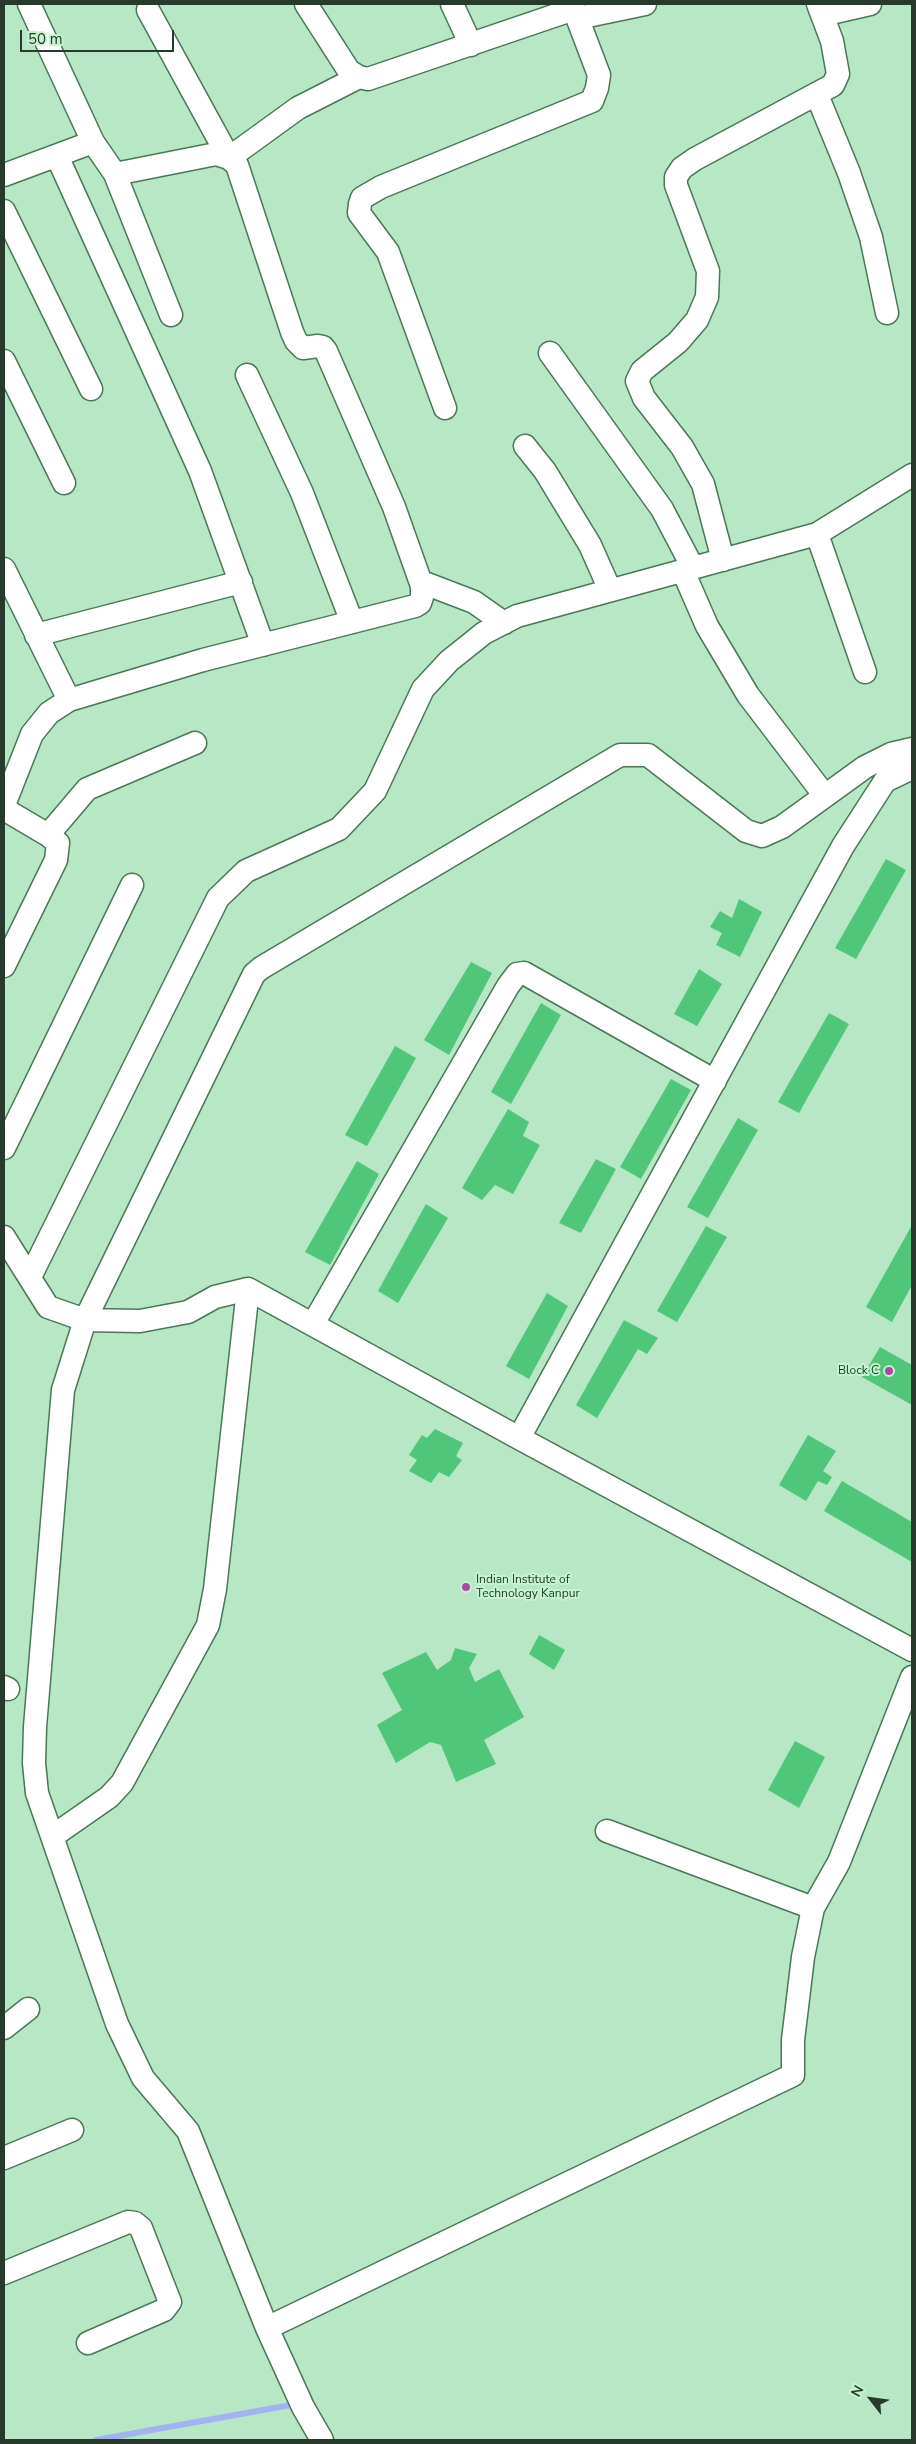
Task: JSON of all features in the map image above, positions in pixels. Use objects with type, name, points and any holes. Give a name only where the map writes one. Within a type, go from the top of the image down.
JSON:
[{"type":"street","points":[[29,4],[93,142],[115,174],[171,315]]},
{"type":"street","points":[[306,4],[349,71],[359,77],[368,79],[575,10],[645,4]]},
{"type":"street","points":[[452,4],[471,45]]},
{"type":"street","points":[[723,560],[703,484],[682,447],[644,398],[637,384],[642,372],[678,342],[697,320],[707,297],[708,271],[676,185],[676,177],[682,168],[695,159],[833,85],[838,74],[832,41],[820,9],[870,4]]},
{"type":"street","points":[[4,805],[32,734],[49,713],[69,700],[203,660],[415,606],[420,603],[422,586],[394,508],[326,351],[323,347],[318,346],[303,348],[296,341],[237,165],[229,158],[148,10]]},
{"type":"street","points":[[445,408],[388,252],[359,213],[360,204],[362,198],[382,186],[592,101],[598,88],[599,75],[575,10]]},
{"type":"street","points":[[229,158],[298,108],[359,77]]},
{"type":"street","points":[[817,95],[849,173],[871,237],[887,313]]},
{"type":"street","points":[[4,176],[93,142]]},
{"type":"street","points":[[115,174],[216,154],[229,158]]},
{"type":"street","points":[[57,156],[200,471],[263,644]]},
{"type":"street","points":[[4,211],[91,389]]},
{"type":"street","points":[[550,353],[662,509],[688,569],[707,626],[748,696],[824,796]]},
{"type":"street","points":[[4,360],[64,483]]},
{"type":"street","points":[[246,374],[302,493],[352,622]]},
{"type":"street","points":[[525,446],[545,471],[590,545],[610,590]]},
{"type":"street","points":[[30,1278],[218,898],[246,871],[339,829],[376,791],[423,688],[449,660],[484,633],[517,616],[817,534],[912,476]]},
{"type":"street","points":[[817,534],[865,672]]},
{"type":"street","points":[[4,569],[69,700]]},
{"type":"street","points":[[36,634],[241,582]]},
{"type":"street","points":[[422,586],[427,584],[474,602],[504,623]]},
{"type":"street","points":[[48,834],[87,789],[195,743]]},
{"type":"street","points":[[312,2423],[267,2328],[188,2131],[143,2078],[116,2024],[38,1793],[34,1763],[36,1727],[63,1390],[85,1320],[254,974],[262,968],[620,755],[648,755],[746,831],[762,836],[782,827],[865,767],[892,754],[912,749]]},
{"type":"street","points":[[520,1438],[843,846],[885,780],[912,768]]},
{"type":"street","points":[[4,809],[48,834],[58,843],[56,860],[4,966]]},
{"type":"street","points":[[4,1148],[132,885]]},
{"type":"street","points":[[313,1324],[508,986],[517,974],[524,973],[715,1081]]},
{"type":"street","points":[[4,1237],[48,1308],[85,1320],[140,1321],[188,1312],[215,1297],[248,1289],[912,1650]]},
{"type":"street","points":[[53,1836],[109,1797],[122,1783],[208,1625],[215,1589],[248,1289]]},
{"type":"street","points":[[267,2328],[793,2075],[793,2040],[803,1957],[813,1908],[840,1862],[912,1677]]},
{"type":"street","points":[[607,1831],[813,1908]]},
{"type":"street","points":[[4,2028],[28,2009]]},
{"type":"street","points":[[4,2158],[72,2130]]},
{"type":"street","points":[[4,2274],[128,2222],[135,2223],[141,2228],[170,2302],[164,2310],[88,2343]]},
{"type":"building","points":[[886,859],[906,870],[856,959],[835,948]]},
{"type":"building","points":[[739,899],[762,912],[740,957],[716,945],[722,933],[710,927],[720,911],[732,918]]},
{"type":"building","points":[[471,962],[492,973],[449,1055],[424,1040]]},
{"type":"building","points":[[699,969],[722,984],[697,1026],[674,1014]]},
{"type":"building","points":[[541,1003],[561,1015],[511,1104],[491,1092]]},
{"type":"building","points":[[829,1013],[849,1024],[799,1113],[778,1102]]},
{"type":"building","points":[[395,1046],[416,1058],[367,1146],[345,1135]]},
{"type":"building","points":[[671,1079],[691,1090],[641,1179],[620,1167]]},
{"type":"building","points":[[508,1109],[529,1122],[523,1136],[540,1145],[513,1194],[495,1185],[482,1200],[462,1188]]},
{"type":"building","points":[[738,1118],[758,1130],[708,1218],[687,1207]]},
{"type":"building","points":[[596,1159],[616,1169],[581,1233],[559,1223]]},
{"type":"building","points":[[357,1161],[379,1174],[330,1265],[305,1252]]},
{"type":"building","points":[[426,1204],[448,1218],[398,1303],[378,1291]]},
{"type":"building","points":[[912,1225],[912,1285],[892,1322],[866,1307]]},
{"type":"building","points":[[706,1226],[727,1237],[677,1322],[657,1311]]},
{"type":"building","points":[[547,1293],[568,1306],[529,1379],[506,1366]]},
{"type":"building","points":[[624,1320],[658,1338],[647,1354],[638,1349],[597,1418],[576,1405]]},
{"type":"building","name":"Block C","points":[[880,1347],[912,1365],[912,1405],[862,1377]]},
{"type":"building","points":[[435,1429],[463,1443],[456,1456],[462,1460],[449,1477],[439,1472],[431,1483],[409,1471],[417,1460],[409,1455],[422,1435],[427,1438]]},
{"type":"building","points":[[808,1435],[836,1451],[823,1471],[832,1477],[827,1485],[818,1481],[806,1501],[779,1485]]},
{"type":"building","points":[[842,1481],[912,1522],[912,1562],[824,1511]]},
{"type":"building","points":[[539,1635],[565,1650],[554,1670],[529,1654]]},
{"type":"building","points":[[455,1648],[477,1654],[469,1668],[475,1682],[499,1669],[524,1717],[484,1740],[496,1764],[456,1782],[441,1745],[430,1742],[396,1763],[377,1725],[402,1710],[382,1673],[426,1652],[437,1670],[451,1660]]},
{"type":"building","points":[[795,1741],[825,1757],[799,1808],[768,1790]]},
{"type":"waterway","points":[[96,2440],[291,2405]]},
{"type":"place","name":"Block C","points":[[889,1371]]},
{"type":"place","name":"Indian Institute of Technology Kanpur","points":[[466,1587]]}]
